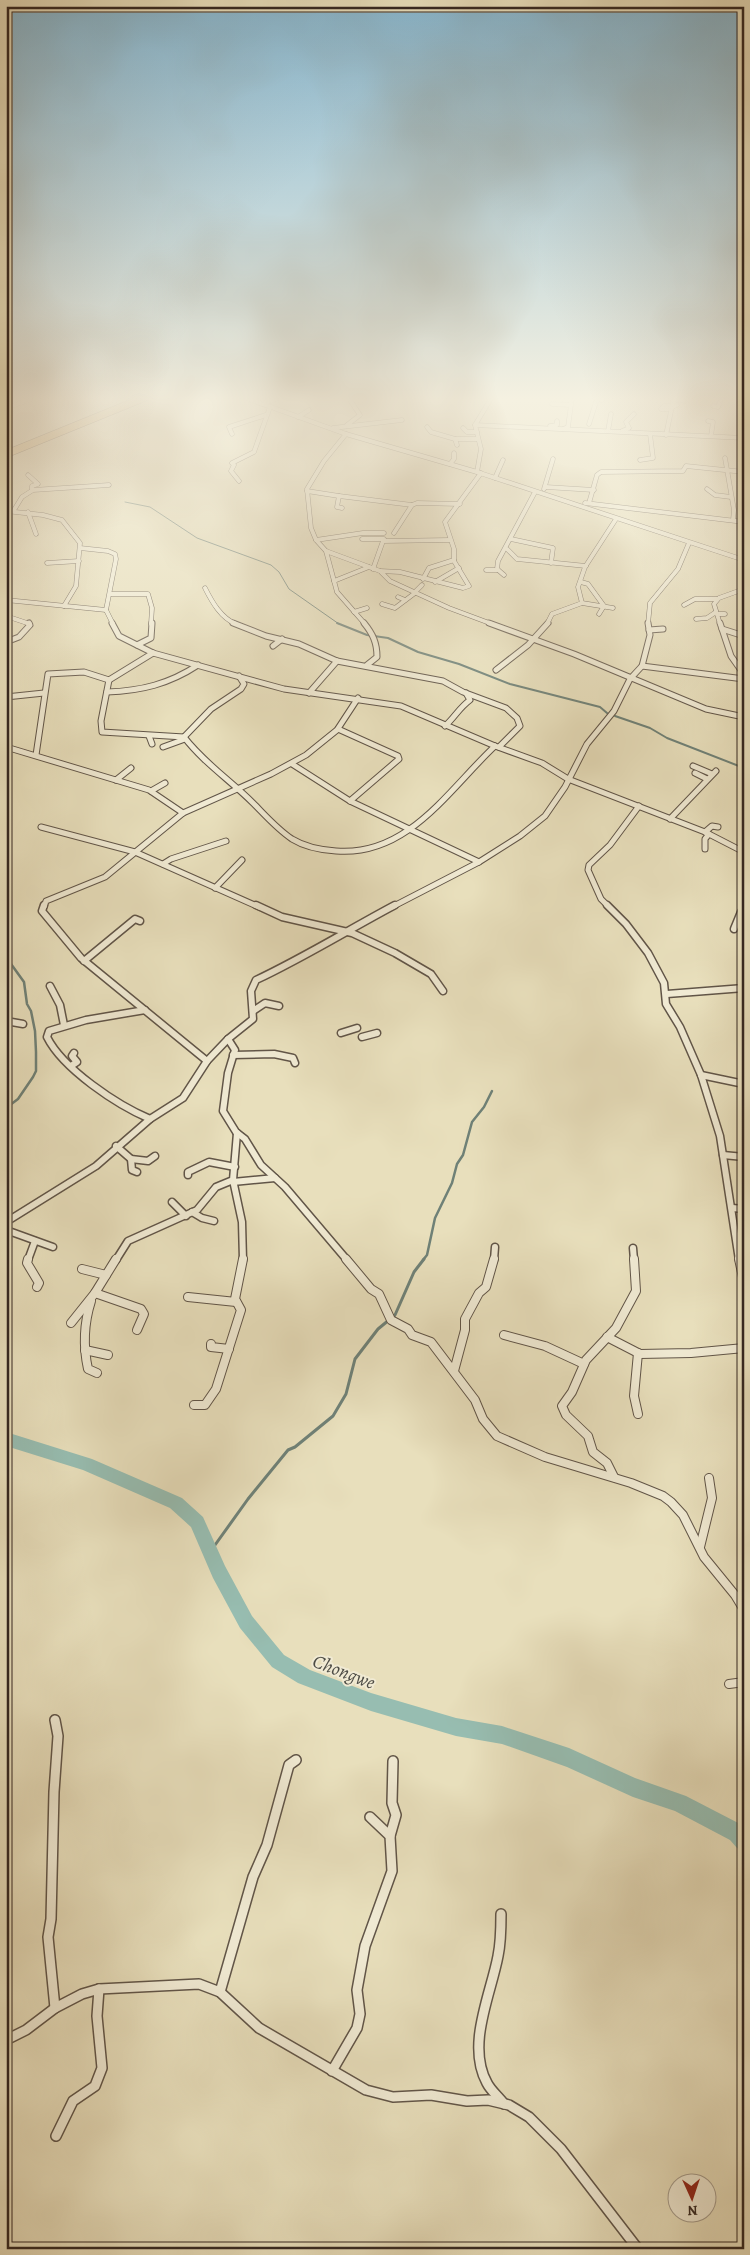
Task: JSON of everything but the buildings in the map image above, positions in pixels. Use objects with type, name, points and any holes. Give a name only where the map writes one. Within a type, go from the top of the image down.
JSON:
[{"type":"street","points":[[14,510],[19,502]]},
{"type":"street","points":[[308,502],[311,528],[316,540],[326,551],[371,568],[400,572],[435,582],[467,588],[470,586],[454,560],[445,522],[460,504]]},
{"type":"street","points":[[339,502],[337,507],[342,508]]},
{"type":"street","points":[[390,502],[412,505],[417,503],[460,504]]},
{"type":"street","points":[[498,570],[498,561],[507,549],[517,522],[530,502]]},
{"type":"street","points":[[732,502],[733,520]]},
{"type":"street","points":[[571,503],[589,503],[650,512],[744,522]]},
{"type":"street","points":[[571,503],[744,560]]},
{"type":"street","points":[[395,540],[394,533],[412,505]]},
{"type":"street","points":[[6,511],[28,512],[62,520],[80,543],[76,586],[64,606]]},
{"type":"street","points":[[28,512],[36,534]]},
{"type":"street","points":[[582,603],[578,587],[586,566],[616,519]]},
{"type":"street","points":[[316,540],[363,533],[394,533]]},
{"type":"street","points":[[334,581],[371,568],[384,540],[384,533]]},
{"type":"street","points":[[362,539],[450,540]]},
{"type":"street","points":[[511,539],[553,548],[551,562]]},
{"type":"street","points":[[6,1222],[79,1178],[96,1166],[116,1146],[150,1119],[183,1098],[207,1061],[228,1039],[253,1019],[252,991],[256,980],[292,963],[343,932],[479,862],[520,836],[545,816],[587,744],[614,711],[630,679],[642,666],[649,630],[647,617],[650,603],[662,586],[678,569],[689,543]]},
{"type":"street","points":[[80,548],[108,550],[115,554],[116,559],[106,610],[119,636],[137,645],[153,652],[284,689],[358,698],[401,706],[445,726],[542,763],[568,779],[707,833],[743,851]]},
{"type":"street","points":[[507,549],[517,559],[586,566]]},
{"type":"street","points":[[326,551],[336,591],[369,629],[377,642],[377,656],[367,665]]},
{"type":"street","points":[[423,579],[429,568],[454,560]]},
{"type":"street","points":[[47,563],[79,561]]},
{"type":"street","points":[[435,582],[459,568]]},
{"type":"street","points":[[380,570],[390,581],[416,594],[535,639],[706,709],[744,717]]},
{"type":"street","points":[[486,570],[498,570],[504,575]]},
{"type":"street","points":[[580,582],[588,584],[604,606]]},
{"type":"street","points":[[413,599],[422,586]]},
{"type":"street","points":[[108,680],[101,721],[102,732],[184,738],[197,755],[237,788],[284,832],[299,842],[323,849],[366,850],[409,828],[444,801],[520,726],[519,722],[506,708],[443,681],[338,661],[229,621],[212,603],[205,588]]},
{"type":"street","points":[[684,604],[688,601],[717,599],[744,589]]},
{"type":"street","points":[[110,594],[148,594],[152,608],[150,638],[137,645]]},
{"type":"street","points":[[382,604],[395,608],[416,594]]},
{"type":"street","points":[[398,597],[405,600]]},
{"type":"street","points":[[642,666],[743,679],[743,673],[730,656],[714,605],[710,599]]},
{"type":"street","points":[[714,605],[717,599]]},
{"type":"street","points":[[6,600],[106,610]]},
{"type":"street","points":[[496,670],[535,639],[549,622],[552,614],[582,603],[613,608]]},
{"type":"street","points":[[599,614],[604,606]]},
{"type":"street","points":[[354,612],[367,608]]},
{"type":"street","points":[[696,620],[708,618],[716,613],[725,614]]},
{"type":"street","points":[[6,616],[29,622],[30,625],[19,637],[6,642]]},
{"type":"street","points":[[708,618],[719,622]]},
{"type":"street","points":[[722,629],[744,636]]},
{"type":"street","points":[[649,630],[663,630]]},
{"type":"street","points":[[273,646],[282,639]]},
{"type":"street","points":[[108,680],[153,652]]},
{"type":"street","points":[[310,693],[338,661]]},
{"type":"street","points":[[107,692],[129,692],[162,686],[184,676],[198,665]]},
{"type":"street","points":[[36,755],[47,677],[51,673],[84,672],[108,680]]},
{"type":"street","points":[[163,748],[184,738],[194,724],[229,696],[239,691],[244,684],[239,676]]},
{"type":"street","points":[[445,726],[454,718],[459,708],[470,700],[466,692]]},
{"type":"street","points":[[6,697],[44,693]]},
{"type":"street","points":[[207,1061],[84,961],[62,937],[42,910],[42,904],[105,877],[183,813],[292,764],[314,750],[338,729],[358,698]]},
{"type":"street","points":[[338,729],[398,756],[399,759],[350,801]]},
{"type":"street","points":[[149,736],[152,744]]},
{"type":"street","points":[[6,746],[151,792],[183,813]]},
{"type":"street","points":[[292,764],[350,801],[479,862]]},
{"type":"street","points":[[670,819],[714,772],[693,766]]},
{"type":"street","points":[[116,780],[131,768]]},
{"type":"street","points":[[695,773],[707,779]]},
{"type":"street","points":[[151,792],[165,783]]},
{"type":"street","points":[[639,806],[610,846],[589,865],[588,870],[601,899],[621,918],[648,953],[664,983],[666,1004],[680,1027],[702,1075],[713,1109],[723,1155],[728,1197],[732,1208],[736,1251],[744,1282]]},
{"type":"street","points":[[705,849],[707,833],[712,826],[718,827]]},
{"type":"street","points":[[41,827],[135,852],[282,917],[352,933],[408,960],[431,974],[443,991]]},
{"type":"street","points":[[163,864],[171,858],[226,841]]},
{"type":"street","points":[[215,888],[242,860]]},
{"type":"street","points":[[734,929],[741,912]]},
{"type":"street","points":[[84,961],[135,920],[140,921]]},
{"type":"street","points":[[50,986],[60,1006],[64,1026]]},
{"type":"street","points":[[666,994],[744,988]]},
{"type":"street","points":[[253,1011],[262,1003],[270,1001],[279,1006]]},
{"type":"street","points":[[145,1010],[64,1026],[49,1031],[47,1037],[54,1051],[71,1066],[125,1108],[150,1119]]},
{"type":"street","points":[[6,1021],[23,1024]]},
{"type":"street","points":[[341,1033],[357,1028]]},
{"type":"street","points":[[362,1037],[377,1033]]},
{"type":"street","points":[[194,1405],[205,1405],[216,1389],[241,1310],[236,1302],[235,1293],[243,1267],[244,1250],[233,1181],[238,1140],[236,1132],[223,1111],[228,1086],[227,1068],[235,1050],[228,1039]]},
{"type":"street","points":[[71,1066],[77,1062],[72,1056],[74,1054]]},
{"type":"street","points":[[233,1055],[274,1054],[293,1058],[295,1063]]},
{"type":"street","points":[[702,1075],[744,1084]]},
{"type":"street","points":[[236,1132],[245,1139],[261,1165],[371,1289],[379,1294],[391,1320],[408,1330],[412,1335],[431,1342],[475,1400],[483,1418],[498,1436],[545,1457],[614,1477],[663,1496],[671,1502],[690,1524],[704,1557],[735,1595],[744,1610]]},
{"type":"street","points":[[116,1146],[131,1159],[148,1161],[155,1156]]},
{"type":"street","points":[[723,1155],[744,1158]]},
{"type":"street","points":[[131,1159],[132,1170],[137,1172]]},
{"type":"street","points":[[188,1175],[188,1172],[201,1164],[209,1162],[235,1167]]},
{"type":"street","points":[[71,1323],[94,1294],[128,1241],[189,1214],[216,1187],[233,1181],[274,1178]]},
{"type":"street","points":[[172,1202],[189,1214],[214,1221]]},
{"type":"street","points":[[732,1208],[743,1209]]},
{"type":"street","points":[[6,1230],[53,1247]]},
{"type":"street","points":[[35,1241],[27,1263],[39,1283],[37,1287]]},
{"type":"street","points":[[454,1371],[465,1330],[465,1319],[479,1293],[486,1287],[493,1267],[495,1247]]},
{"type":"street","points":[[614,1477],[607,1463],[593,1452],[588,1436],[566,1415],[562,1406],[572,1392],[584,1364],[616,1328],[636,1291],[634,1248]]},
{"type":"street","points":[[82,1269],[106,1275]]},
{"type":"street","points":[[94,1294],[141,1309],[144,1314],[137,1330]]},
{"type":"street","points":[[94,1294],[89,1306],[86,1350],[88,1369],[97,1373]]},
{"type":"street","points":[[188,1297],[236,1302]]},
{"type":"street","points":[[504,1335],[554,1349],[584,1364]]},
{"type":"street","points":[[607,1337],[638,1353],[691,1353],[744,1348]]},
{"type":"street","points":[[211,1344],[211,1347],[228,1349]]},
{"type":"street","points":[[86,1350],[108,1355]]},
{"type":"street","points":[[638,1353],[634,1396],[638,1414]]},
{"type":"street","points":[[700,1547],[712,1498],[709,1478]]},
{"type":"street","points":[[729,1684],[744,1682]]},
{"type":"street","points":[[54,2008],[52,1964],[48,1937],[58,1736],[55,1720]]},
{"type":"street","points":[[220,1992],[253,1877],[267,1845],[289,1765],[296,1760]]},
{"type":"street","points":[[332,2071],[357,2028],[360,2014],[357,1990],[365,1946],[392,1871],[390,1836],[397,1819],[395,1807],[392,1803],[393,1760]]},
{"type":"street","points":[[370,1817],[390,1836]]},
{"type":"street","points":[[501,1914],[502,1923],[495,1971],[480,2037],[481,2065],[487,2082],[504,2104]]},
{"type":"street","points":[[6,2040],[26,2030],[54,2008],[82,1994],[99,1989],[199,1984],[220,1992],[259,2028],[366,2090],[393,2097],[431,2095],[467,2101],[488,2100],[504,2104],[528,2117],[561,2149],[638,2249]]},
{"type":"street","points":[[56,2136],[73,2101],[95,2086],[102,2068],[97,2016],[99,1989]]},
{"type":"waterway","points":[[126,502],[150,507],[197,538],[271,565],[279,572],[289,589],[338,624]]},
{"type":"waterway","points":[[338,624],[367,635],[388,638],[418,652],[459,664],[510,684],[600,707],[607,713]]},
{"type":"waterway","points":[[615,716],[650,728],[667,738],[744,768]]},
{"type":"waterway","points":[[6,957],[24,982],[27,1004],[31,1011],[35,1031],[36,1052],[36,1071],[33,1077],[18,1099],[6,1108]]},
{"type":"waterway","points":[[423,1260],[427,1255],[435,1218],[452,1183],[457,1164],[463,1155],[472,1122],[484,1107],[492,1091]]},
{"type":"waterway","points":[[210,1552],[248,1499],[288,1450],[295,1447],[333,1416],[346,1394],[355,1359],[378,1329],[395,1315],[414,1272],[424,1259]]},
{"type":"waterway","name":"Chongwe","points":[[6,1439],[86,1464],[148,1489],[176,1503],[197,1522],[219,1572],[246,1622],[278,1661],[304,1677],[371,1702],[456,1727],[502,1735],[569,1758],[633,1787],[679,1803],[737,1833],[744,1841]]}]
